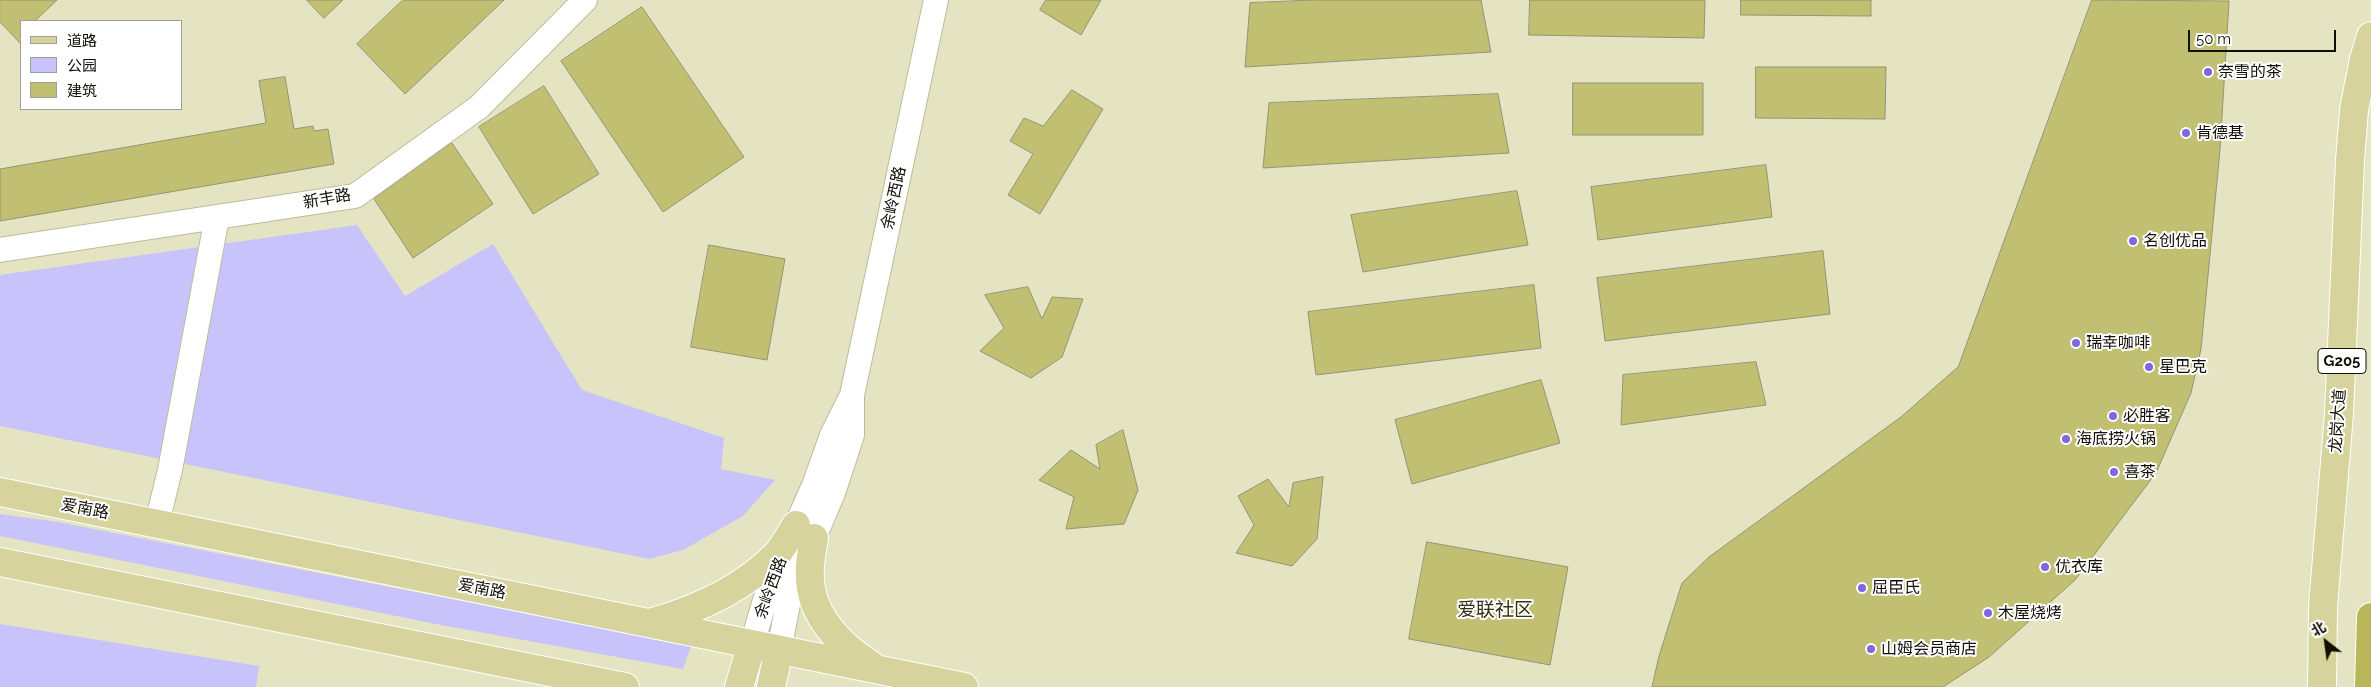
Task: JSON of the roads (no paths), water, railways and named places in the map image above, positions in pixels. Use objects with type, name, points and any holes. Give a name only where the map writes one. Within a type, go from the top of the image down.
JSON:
[{"type":"highway","points":[[2369,687],[2371,617]]},
{"type":"main road","name":"龙岗大道","points":[[2322,687],[2323,606],[2340,414],[2351,144],[2354,110],[2364,59],[2371,36]]},
{"type":"main road","name":"爱南路","points":[[0,492],[964,687]]},
{"type":"main road","points":[[649,623],[682,614],[732,590],[755,574],[778,552],[805,532],[810,565],[811,590],[821,614],[834,634],[852,653],[879,670]]},
{"type":"main road","points":[[0,562],[600,684],[625,687]]},
{"type":"main road","points":[[2323,606],[2338,687]]},
{"type":"main road","points":[[739,687],[752,644]]},
{"type":"main road","points":[[771,687],[779,650]]},
{"type":"street","name":"新丰路","points":[[0,250],[355,196],[479,107],[585,0]]},
{"type":"street","name":"余岭西路","points":[[779,650],[805,532],[832,435],[852,395],[936,0]]},
{"type":"street","points":[[157,523],[170,470],[217,217]]},
{"type":"street","name":"余岭西路","points":[[752,644],[769,587],[805,532]]},
{"type":"place","name":"奈雪的茶","points":[[2208,72]]},
{"type":"place","name":"肯德基","points":[[2186,133]]},
{"type":"place","name":"名创优品","points":[[2133,241]]},
{"type":"place","name":"瑞幸咖啡","points":[[2076,343]]},
{"type":"place","name":"星巴克","points":[[2149,367]]},
{"type":"place","name":"必胜客","points":[[2113,416]]},
{"type":"place","name":"海底捞火锅","points":[[2066,439]]},
{"type":"place","name":"喜茶","points":[[2114,472]]},
{"type":"place","name":"优衣库","points":[[2045,567]]},
{"type":"place","name":"屈臣氏","points":[[1862,588]]},
{"type":"place","name":"木屋烧烤","points":[[1988,613]]},
{"type":"place","name":"山姆会员商店","points":[[1871,649]]},
{"type":"district","name":"爱联社区","points":[[1495,610]]}]
